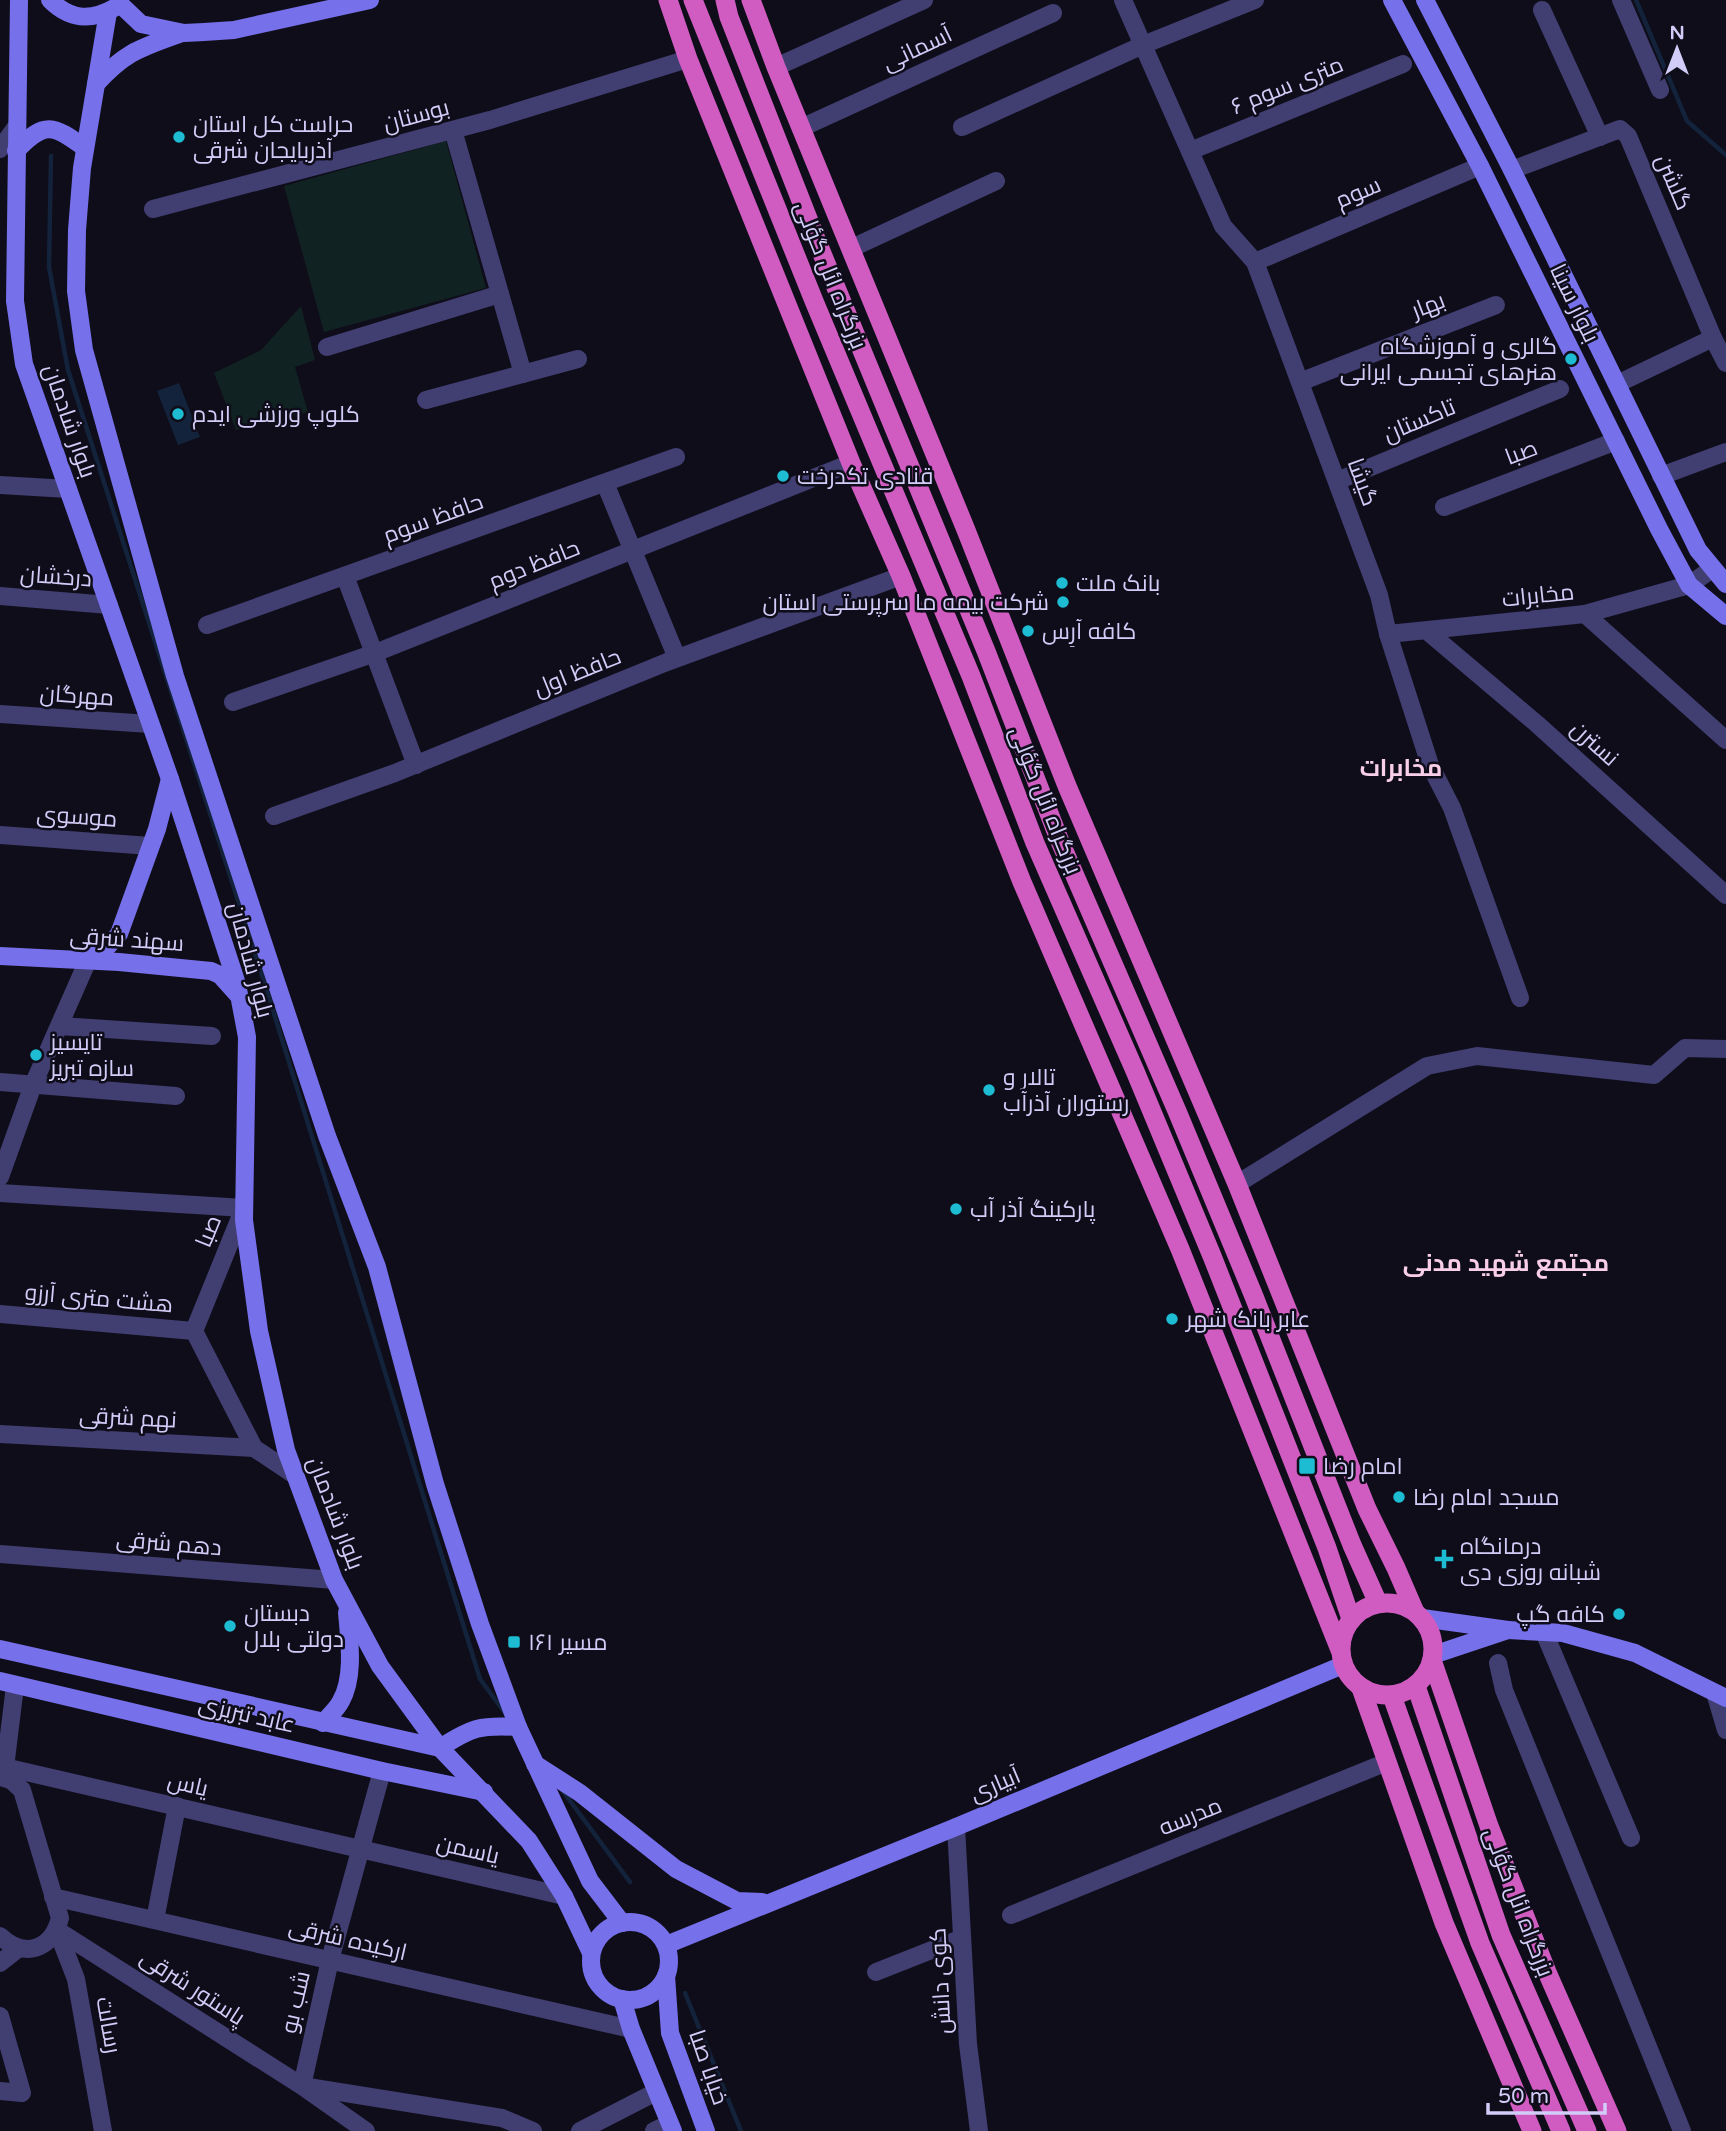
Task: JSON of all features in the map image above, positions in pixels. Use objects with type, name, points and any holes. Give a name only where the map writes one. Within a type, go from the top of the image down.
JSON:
[{"type":"highway","points":[[668,0],[688,59],[851,463],[901,576],[1022,882],[1180,1249],[1350,1678],[1376,1695],[1405,1693],[1423,1679],[1433,1658]]},
{"type":"highway","name":"بزرگراه ائل گؤلی","points":[[692,0],[971,676],[1035,843],[1135,1071],[1212,1256],[1327,1548],[1351,1619]]},
{"type":"highway","points":[[751,0],[1067,786],[1237,1184],[1367,1509],[1418,1615],[1429,1629],[1433,1642],[1433,1658],[1489,1826],[1547,1972],[1617,2131]]},
{"type":"highway","points":[[703,25],[706,17],[727,8]]},
{"type":"highway","name":"بزرگراه ائل گؤلی","points":[[727,8],[816,239],[986,651],[1059,839],[1177,1111],[1352,1545],[1378,1603]]},
{"type":"highway","points":[[1341,1658],[1341,1639],[1351,1619],[1364,1609],[1378,1603],[1404,1605],[1418,1615]]},
{"type":"highway","name":"بزرگراه ائل گؤلی","points":[[1416,1686],[1501,1935],[1587,2131]]},
{"type":"highway","points":[[1362,1688],[1444,1923],[1532,2131]]},
{"type":"highway","points":[[1392,1696],[1480,1942],[1561,2131]]},
{"type":"main road","name":"بلوار شادمان","points":[[19,0],[16,127],[8,150],[15,301],[24,365],[170,779],[240,998],[247,1037],[244,1208],[259,1331],[286,1450],[334,1580],[380,1666],[440,1748],[529,1841],[564,1896],[591,1953]]},
{"type":"main road","points":[[50,0],[76,16],[90,18],[117,6],[141,24],[184,33],[234,30],[370,0]]},
{"type":"main road","name":"بلوار سینا","points":[[1392,0],[1480,166],[1689,585],[1726,616]]},
{"type":"main road","name":"بلوار سینا","points":[[1425,0],[1513,170],[1698,551],[1726,584]]},
{"type":"main road","name":"بلوار شادمان","points":[[117,6],[96,84],[85,148],[77,230],[76,291],[84,350],[175,676],[327,1136],[376,1267],[435,1484],[480,1624],[518,1727],[590,1881],[622,1923]]},
{"type":"main road","points":[[96,84],[113,65],[133,51],[184,33]]},
{"type":"main road","points":[[8,150],[44,129],[58,130],[85,148]]},
{"type":"main road","points":[[89,960],[119,934],[157,829],[170,779]]},
{"type":"main road","name":"سهند شرقی","points":[[0,956],[89,960],[211,971],[227,982],[240,998]]},
{"type":"main road","points":[[323,1723],[341,1701],[347,1686],[349,1634],[345,1601]]},
{"type":"main road","points":[[1418,1615],[1508,1630],[1563,1633],[1635,1653],[1721,1696]]},
{"type":"main road","points":[[1433,1658],[1508,1630]]},
{"type":"main road","name":"عابد تبریزی","points":[[0,1649],[440,1748]]},
{"type":"main road","name":"آبیاری","points":[[666,1945],[956,1827],[1341,1658]]},
{"type":"main road","name":"عابد تبریزی","points":[[7,1684],[484,1792]]},
{"type":"main road","points":[[440,1748],[477,1727],[518,1727]]},
{"type":"main road","points":[[535,1763],[580,1793],[676,1869],[737,1901],[769,1903]]},
{"type":"main road","points":[[622,1923],[645,1924],[658,1933],[666,1945],[669,1961],[666,1976],[651,1994],[638,1999],[622,1999],[609,1994],[598,1984],[591,1968],[591,1953],[602,1933],[622,1923]]},
{"type":"main road","name":"خیابا صبا","points":[[666,1976],[670,2033],[706,2131]]},
{"type":"main road","points":[[622,1999],[656,2092],[666,2129]]},
{"type":"street","points":[[776,67],[924,0]]},
{"type":"street","name":"گیشا","points":[[1123,0],[1223,226],[1255,262],[1379,595],[1388,634],[1430,765],[1452,808],[1520,998]]},
{"type":"street","points":[[962,127],[1143,45],[1255,0]]},
{"type":"street","points":[[1621,0],[1660,90]]},
{"type":"street","points":[[1542,10],[1600,136]]},
{"type":"street","name":"آسمانی","points":[[801,128],[1053,13]]},
{"type":"street","name":"بوستان","points":[[153,209],[453,130],[688,59]]},
{"type":"street","name":"۶ متری سوم","points":[[1190,151],[1403,64]]},
{"type":"street","name":"گلشن","points":[[1513,170],[1620,129],[1628,136],[1726,363]]},
{"type":"street","points":[[453,130],[523,374]]},
{"type":"street","name":"سوم","points":[[1255,262],[1480,166]]},
{"type":"street","points":[[852,248],[996,181]]},
{"type":"street","points":[[327,347],[500,294]]},
{"type":"street","name":"بهار","points":[[1300,382],[1496,305]]},
{"type":"street","points":[[1616,384],[1713,338]]},
{"type":"street","points":[[426,400],[578,359]]},
{"type":"street","name":"تاکستان","points":[[1337,481],[1560,388]]},
{"type":"street","name":"صبا","points":[[1444,508],[1616,441]]},
{"type":"street","points":[[1661,476],[1726,452]]},
{"type":"street","name":"حافظ سوم","points":[[207,625],[676,457]]},
{"type":"street","name":"حافظ دوم","points":[[233,702],[375,653],[851,463]]},
{"type":"street","points":[[605,483],[677,658]]},
{"type":"street","points":[[0,485],[68,489]]},
{"type":"street","name":"مخابرات","points":[[1388,634],[1585,614],[1689,585],[1712,569]]},
{"type":"street","points":[[345,576],[416,765]]},
{"type":"street","name":"حافظ اول","points":[[274,816],[416,765],[677,658],[901,576]]},
{"type":"street","name":"درخشان","points":[[0,596],[108,605]]},
{"type":"street","points":[[1585,614],[1726,740]]},
{"type":"street","name":"نسترن","points":[[1427,631],[1537,723],[1726,895]]},
{"type":"street","name":"مهرگان","points":[[0,714],[150,724]]},
{"type":"street","name":"موسوی","points":[[0,835],[150,845]]},
{"type":"street","points":[[0,1177],[33,1085],[89,960]]},
{"type":"street","points":[[60,1026],[212,1036]]},
{"type":"street","points":[[1237,1184],[1427,1066],[1477,1056],[1654,1075],[1685,1048],[1726,1049]]},
{"type":"street","points":[[0,1082],[176,1096]]},
{"type":"street","name":"صبا","points":[[0,1193],[244,1208],[194,1331]]},
{"type":"street","name":"هشت متری آرزو","points":[[0,1314],[194,1331]]},
{"type":"street","points":[[194,1331],[254,1448],[296,1476]]},
{"type":"street","name":"نهم شرقی","points":[[0,1434],[254,1448]]},
{"type":"street","name":"دهم شرقی","points":[[0,1554],[334,1580]]},
{"type":"street","points":[[1544,1632],[1631,1838]]},
{"type":"street","points":[[1498,1663],[1508,1700],[1682,2131]]},
{"type":"street","points":[[2,1772],[7,1684]]},
{"type":"street","points":[[1721,1696],[1726,1730]]},
{"type":"street","name":"مدرسه","points":[[1011,1915],[1387,1762]]},
{"type":"street","name":"شب بو","points":[[302,2086],[330,1960],[382,1771]]},
{"type":"street","name":"یاس","points":[[2,1772],[177,1806],[360,1849]]},
{"type":"street","name":"رسالت","points":[[2,1772],[22,1790],[60,1918],[57,1930],[76,1979],[103,2131]]},
{"type":"street","points":[[155,1920],[177,1806]]},
{"type":"street","name":"کوی دانش","points":[[956,1827],[968,2043],[979,2131]]},
{"type":"street","name":"یاسمن","points":[[360,1849],[564,1896]]},
{"type":"street","name":"ارکیده شرقی","points":[[53,1897],[631,2029]]},
{"type":"street","points":[[0,1936],[8,1944],[30,1949],[51,1939],[57,1930]]},
{"type":"street","name":"پاستور شرقی","points":[[57,1930],[302,2086],[366,2131]]},
{"type":"street","points":[[876,1972],[962,1938]]},
{"type":"street","points":[[0,1964],[19,1948]]},
{"type":"street","points":[[0,2016],[22,2093],[0,2091]]},
{"type":"street","name":"پاستور شرقی","points":[[302,2086],[502,2118],[533,2131]]},
{"type":"street","points":[[580,2131],[656,2092]]},
{"type":"shaded area","points":[[446,141],[486,288],[324,332],[284,186]]},
{"type":"shaded area","points":[[301,306],[315,360],[295,367],[308,412],[236,430],[214,373],[261,350]]},
{"type":"water","name":"کلوپ ورزشی ایدم","points":[[179,383],[200,437],[178,445],[157,391]]},
{"type":"waterway","points":[[1636,0],[1687,121],[1726,155]]},
{"type":"waterway","points":[[51,156],[49,267],[68,370],[266,988],[480,1679],[505,1713]]},
{"type":"waterway","points":[[562,1790],[630,1882]]},
{"type":"waterway","points":[[685,1993],[741,2131]]},
{"type":"place","name":"حراست کل استان آذربایجان شرقی","points":[[179,137]]},
{"type":"place","name":"گالری و آموزشگاه هنرهای تجسمی ایرانی","points":[[1571,359]]},
{"type":"place","name":"کلوپ ورزشی ایدم","points":[[178,414]]},
{"type":"place","name":"قنادی تکدرخت","points":[[783,476]]},
{"type":"place","name":"بانک ملت","points":[[1062,583]]},
{"type":"place","name":"شرکت بیمه ما سرپرستی استان","points":[[1063,602]]},
{"type":"place","name":"کافه آرِس","points":[[1028,631]]},
{"type":"place","name":"تایسیز سازه تبریز","points":[[36,1055]]},
{"type":"place","name":"تالار و رستوران آذرآب","points":[[989,1090]]},
{"type":"place","name":"پارکینگ آذر آب","points":[[956,1209]]},
{"type":"place","name":"عابر بانک شهر","points":[[1172,1319]]},
{"type":"place","name":"امام رضا","points":[[1307,1466]]},
{"type":"place","name":"مسجد امام رضا","points":[[1399,1497]]},
{"type":"place","name":"درمانگاه شبانه روزی دی","points":[[1444,1559]]},
{"type":"place","name":"کافه گپ","points":[[1619,1614]]},
{"type":"place","name":"دبستان دولتی بلال","points":[[230,1626]]},
{"type":"place","name":"مسیر ۱۶۱","points":[[514,1642]]},
{"type":"district","name":"مخابرات","points":[[1401,768]]},
{"type":"district","name":"مجتمع شهید مدنی","points":[[1506,1263]]}]
